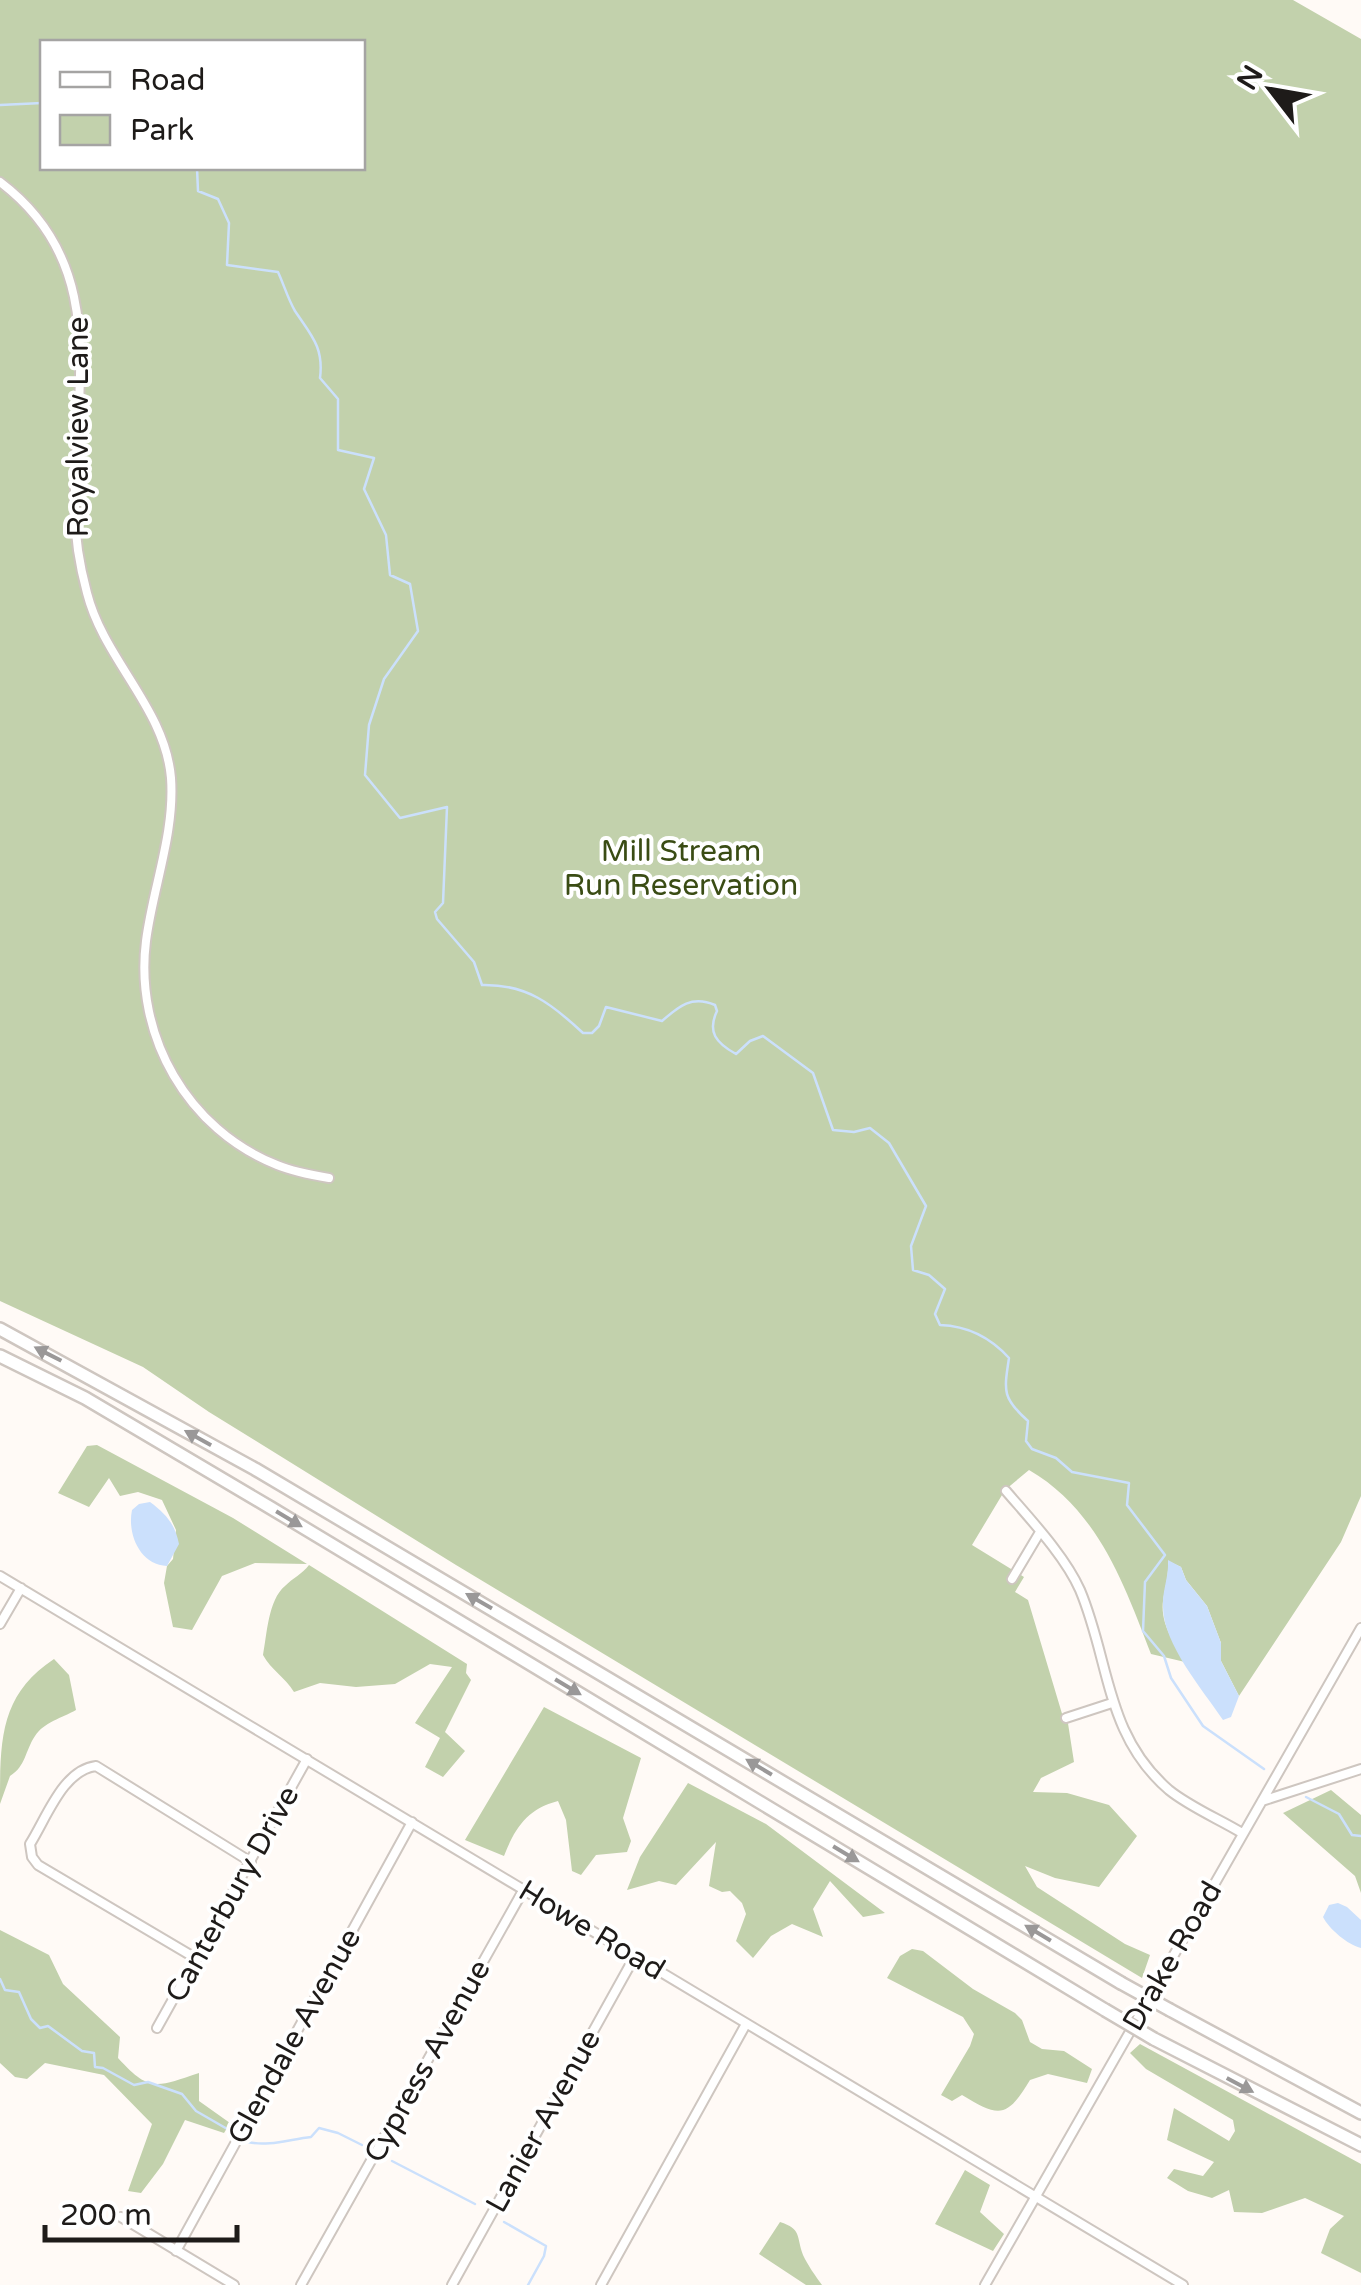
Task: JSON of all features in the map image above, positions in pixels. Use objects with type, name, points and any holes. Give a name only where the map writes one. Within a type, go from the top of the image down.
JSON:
[{"type":"highway","points":[[0,1329],[255,1469],[1122,1984],[1361,2113]]},
{"type":"highway","points":[[0,1356],[70,1390],[237,1488],[1154,2039],[1361,2145]]},
{"type":"street","name":"Royalview Lane","points":[[0,182],[46,230],[74,288],[82,349],[75,510],[82,568],[96,622],[150,710],[170,774],[170,816],[144,965],[150,1022],[179,1086],[209,1121],[263,1159],[328,1178]]},
{"type":"street","points":[[1006,1491],[1079,1588],[1112,1703],[1130,1745],[1170,1790],[1242,1832]]},
{"type":"street","points":[[1012,1579],[1040,1532]]},
{"type":"street","name":"Howe Road","points":[[0,1576],[1183,2285]]},
{"type":"street","points":[[0,1624],[21,1588]]},
{"type":"street","name":"Drake Road","points":[[985,2285],[1361,1628]]},
{"type":"street","points":[[1066,1718],[1112,1703]]},
{"type":"street","name":"Canterbury Drive","points":[[156,2028],[307,1759]]},
{"type":"street","points":[[196,1958],[38,1865],[30,1844],[71,1777],[82,1768],[96,1766],[250,1862]]},
{"type":"street","points":[[1262,1801],[1361,1769]]},
{"type":"street","name":"Glendale Avenue","points":[[176,2250],[412,1822]]},
{"type":"street","name":"Cypress Avenue","points":[[301,2285],[524,1889]]},
{"type":"street","name":"Lanier Avenue","points":[[452,2285],[635,1956]]},
{"type":"street","points":[[601,2285],[746,2024]]},
{"type":"street","points":[[121,2218],[234,2285]]},
{"type":"green space","name":"Mill Stream Run Reservation","points":[[0,0],[1293,0],[1361,39],[1361,1496],[1341,1542],[1239,1696],[1221,1661],[1221,1643],[1207,1606],[1186,1580],[1181,1567],[1168,1561],[1163,1609],[1169,1633],[1185,1662],[1151,1654],[1119,1576],[1091,1527],[1053,1487],[1029,1470],[1005,1490],[972,1545],[1024,1577],[1015,1592],[1028,1600],[1063,1717],[1067,1717],[1074,1762],[1041,1778],[1033,1792],[1067,1793],[1109,1805],[1137,1836],[1099,1887],[1055,1878],[1025,1866],[1037,1887],[1125,1944],[1150,1955],[1142,1978],[456,1565],[143,1367],[0,1301]]},
{"type":"green space","points":[[97,1445],[233,1518],[307,1564],[255,1563],[222,1576],[192,1630],[173,1627],[164,1583],[167,1566],[173,1559],[176,1530],[162,1500],[138,1492],[120,1496],[109,1478],[89,1507],[58,1493],[87,1446]]},
{"type":"green space","points":[[309,1565],[467,1664],[466,1673],[471,1680],[445,1732],[465,1751],[443,1777],[425,1767],[440,1738],[415,1723],[452,1667],[430,1664],[395,1684],[356,1687],[320,1683],[294,1692],[266,1660],[263,1655],[275,1600]]},
{"type":"green space","points":[[54,1659],[69,1675],[76,1710],[39,1731],[22,1763],[10,1776],[0,1804],[3,1739],[13,1704],[36,1673]]},
{"type":"green space","points":[[544,1707],[641,1758],[623,1818],[631,1841],[627,1852],[596,1855],[581,1875],[572,1871],[566,1820],[558,1801],[538,1809],[524,1821],[504,1856],[465,1840]]},
{"type":"green space","points":[[688,1783],[766,1824],[885,1913],[863,1917],[830,1881],[813,1909],[823,1937],[792,1924],[771,1936],[753,1958],[736,1941],[746,1914],[742,1903],[730,1891],[709,1886],[716,1842],[676,1885],[659,1881],[627,1890],[640,1857]]},
{"type":"green space","points":[[1331,1790],[1361,1815],[1361,1893],[1355,1876],[1283,1813]]},
{"type":"green space","points":[[0,1930],[49,1955],[63,1984],[120,2037],[118,2058],[138,2077],[163,2084],[199,2073],[199,2101],[230,2123],[224,2133],[185,2120],[163,2164],[141,2193],[128,2191],[152,2124],[104,2075],[45,2063],[27,2079],[15,2077],[0,2063]]},
{"type":"green space","points":[[912,1949],[923,1951],[973,1989],[1015,2013],[1022,2020],[1030,2042],[1042,2049],[1064,2051],[1092,2069],[1087,2083],[1048,2074],[1030,2080],[1015,2102],[1002,2110],[985,2108],[962,2095],[952,2101],[941,2095],[974,2034],[963,2017],[887,1978],[900,1956]]},
{"type":"green space","points":[[1140,2044],[1361,2164],[1361,2273],[1321,2253],[1330,2229],[1344,2216],[1305,2198],[1262,2213],[1234,2212],[1229,2190],[1212,2198],[1188,2191],[1167,2178],[1174,2169],[1203,2176],[1214,2162],[1167,2140],[1174,2108],[1229,2141],[1235,2131],[1233,2120],[1146,2069],[1130,2053]]},
{"type":"green space","points":[[965,2170],[990,2185],[980,2212],[1004,2234],[993,2251],[935,2224]]},
{"type":"green space","points":[[780,2222],[797,2234],[805,2259],[822,2285],[806,2285],[759,2254]]},
{"type":"water","points":[[150,1502],[169,1520],[179,1544],[167,1566],[149,1560],[134,1538],[132,1510]]},
{"type":"water","points":[[1168,1560],[1181,1567],[1186,1580],[1207,1606],[1221,1643],[1221,1661],[1239,1696],[1231,1717],[1223,1720],[1185,1666],[1170,1636],[1163,1607]]},
{"type":"water","points":[[1338,1903],[1361,1920],[1361,1948],[1339,1936],[1323,1917],[1329,1905]]},
{"type":"waterway","points":[[0,105],[40,103]]},
{"type":"waterway","points":[[197,170],[198,191],[218,199],[229,223],[227,265],[278,272],[315,342],[320,378],[338,399],[338,450],[374,458],[364,489],[386,535],[390,575],[410,584],[418,631],[384,679],[369,725],[365,775],[400,818],[447,807],[443,903],[435,912],[437,919],[474,962],[482,985],[526,992],[583,1033],[592,1033],[599,1026],[606,1007],[662,1021],[686,1004],[699,1001],[715,1005],[713,1031],[723,1046],[736,1054],[750,1041],[763,1036],[813,1073],[833,1130],[854,1132],[870,1128],[889,1143],[926,1206],[911,1246],[913,1270],[929,1275],[945,1289],[935,1314],[940,1325],[978,1334],[1009,1358],[1007,1393],[1028,1421],[1026,1441],[1032,1449],[1056,1458],[1072,1472],[1129,1483],[1127,1505],[1165,1555],[1145,1582],[1143,1631],[1164,1656],[1171,1678],[1203,1726],[1264,1769]]},
{"type":"waterway","points":[[1306,1797],[1339,1814],[1352,1835],[1361,1836]]},
{"type":"waterway","points":[[0,1979],[5,1990],[19,1992],[31,2019],[40,2028],[48,2026],[82,2051],[94,2053],[95,2067],[134,2085],[148,2082],[182,2094],[196,2111],[229,2130]]},
{"type":"waterway","points":[[248,2142],[311,2137],[319,2128],[362,2145]]},
{"type":"waterway","points":[[392,2161],[475,2204]]},
{"type":"waterway","points":[[504,2222],[546,2246],[528,2285]]}]
